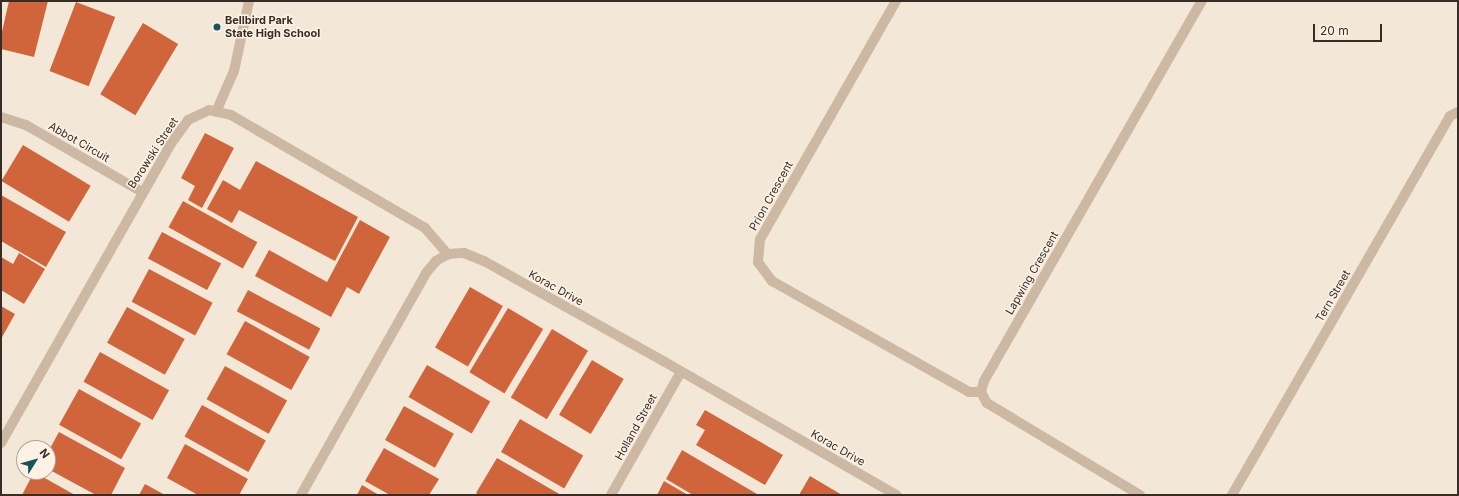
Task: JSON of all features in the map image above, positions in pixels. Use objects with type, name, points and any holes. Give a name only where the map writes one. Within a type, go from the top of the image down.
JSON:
[{"type":"street","points":[[216,112],[234,71],[249,1]]},
{"type":"street","name":"Prion Crescent","points":[[896,1],[760,239],[758,262],[772,281],[969,392],[981,392]]},
{"type":"street","name":"Lapwing Crescent","points":[[981,392],[984,381],[1202,1]]},
{"type":"street","name":"Borowski Street","points":[[1,443],[142,192],[188,120],[209,110],[231,115],[425,228],[448,254]]},
{"type":"street","name":"Tern Street","points":[[1232,495],[1450,116],[1458,112]]},
{"type":"street","name":"Abbot Circuit","points":[[1,117],[26,125],[142,192]]},
{"type":"street","name":"Korac Drive","points":[[448,254],[464,253],[484,261],[896,495]]},
{"type":"street","points":[[301,495],[426,274],[436,261],[448,254]]},
{"type":"street","name":"Holland Street","points":[[611,495],[681,372]]},
{"type":"street","points":[[981,392],[987,403],[1140,495]]},
{"type":"building","points":[[9,1],[48,1],[34,57],[1,49],[1,36]]},
{"type":"building","points":[[76,2],[115,17],[89,86],[49,71]]},
{"type":"building","points":[[143,23],[178,44],[135,115],[100,94]]},
{"type":"building","points":[[205,133],[234,148],[202,208],[188,200],[195,186],[181,178]]},
{"type":"building","points":[[23,145],[91,186],[69,222],[1,181]]},
{"type":"building","points":[[256,161],[358,217],[335,261],[239,210],[232,223],[207,209],[223,180],[240,190]]},
{"type":"building","points":[[1,195],[66,232],[46,267],[1,241]]},
{"type":"building","points":[[183,201],[257,242],[243,268],[168,227]]},
{"type":"building","points":[[360,220],[390,237],[359,294],[347,287],[331,317],[255,276],[269,250],[327,282]]},
{"type":"building","points":[[162,232],[221,263],[207,290],[148,258]]},
{"type":"building","points":[[19,253],[45,269],[24,304],[1,290],[1,257],[13,264]]},
{"type":"building","points":[[149,269],[213,303],[195,335],[132,302]]},
{"type":"building","points":[[470,287],[503,306],[468,367],[435,348]]},
{"type":"building","points":[[248,290],[320,328],[309,350],[237,311]]},
{"type":"building","points":[[1,306],[15,314],[1,339]]},
{"type":"building","points":[[127,307],[185,339],[165,375],[107,343]]},
{"type":"building","points":[[508,308],[543,329],[505,393],[469,372]]},
{"type":"building","points":[[245,321],[310,357],[291,390],[227,354]]},
{"type":"building","points":[[552,329],[588,351],[547,419],[511,398]]},
{"type":"building","points":[[100,352],[169,390],[153,420],[84,382]]},
{"type":"building","points":[[592,360],[624,379],[591,434],[559,415]]},
{"type":"building","points":[[427,365],[490,402],[472,434],[408,397]]},
{"type":"building","points":[[225,366],[287,400],[269,434],[207,399]]},
{"type":"building","points":[[79,389],[141,423],[121,459],[59,425]]},
{"type":"building","points":[[202,405],[266,440],[248,472],[185,436]]},
{"type":"building","points":[[404,406],[454,434],[435,468],[385,440]]},
{"type":"building","points":[[705,410],[783,455],[765,485],[696,445],[705,430],[696,425]]},
{"type":"building","points":[[520,419],[583,455],[564,488],[501,452]]},
{"type":"building","points":[[59,432],[125,468],[111,495],[96,495],[56,473],[56,440],[55,440]]},
{"type":"building","points":[[185,444],[248,479],[239,495],[198,495],[167,478]]},
{"type":"building","points":[[384,448],[439,479],[429,495],[390,495],[365,481]]},
{"type":"building","points":[[682,450],[757,495],[693,495],[666,479]]},
{"type":"building","points":[[497,458],[561,495],[479,495],[476,493]]},
{"type":"building","points":[[810,476],[842,495],[799,495]]},
{"type":"building","points":[[30,480],[48,480],[75,495],[22,495]]},
{"type":"building","points":[[664,481],[688,495],[657,495]]},
{"type":"building","points":[[145,484],[165,495],[139,495]]},
{"type":"building","points":[[362,485],[379,495],[357,495]]},
{"type":"place","name":"Bellbird Park State High School","points":[[217,27]]}]
